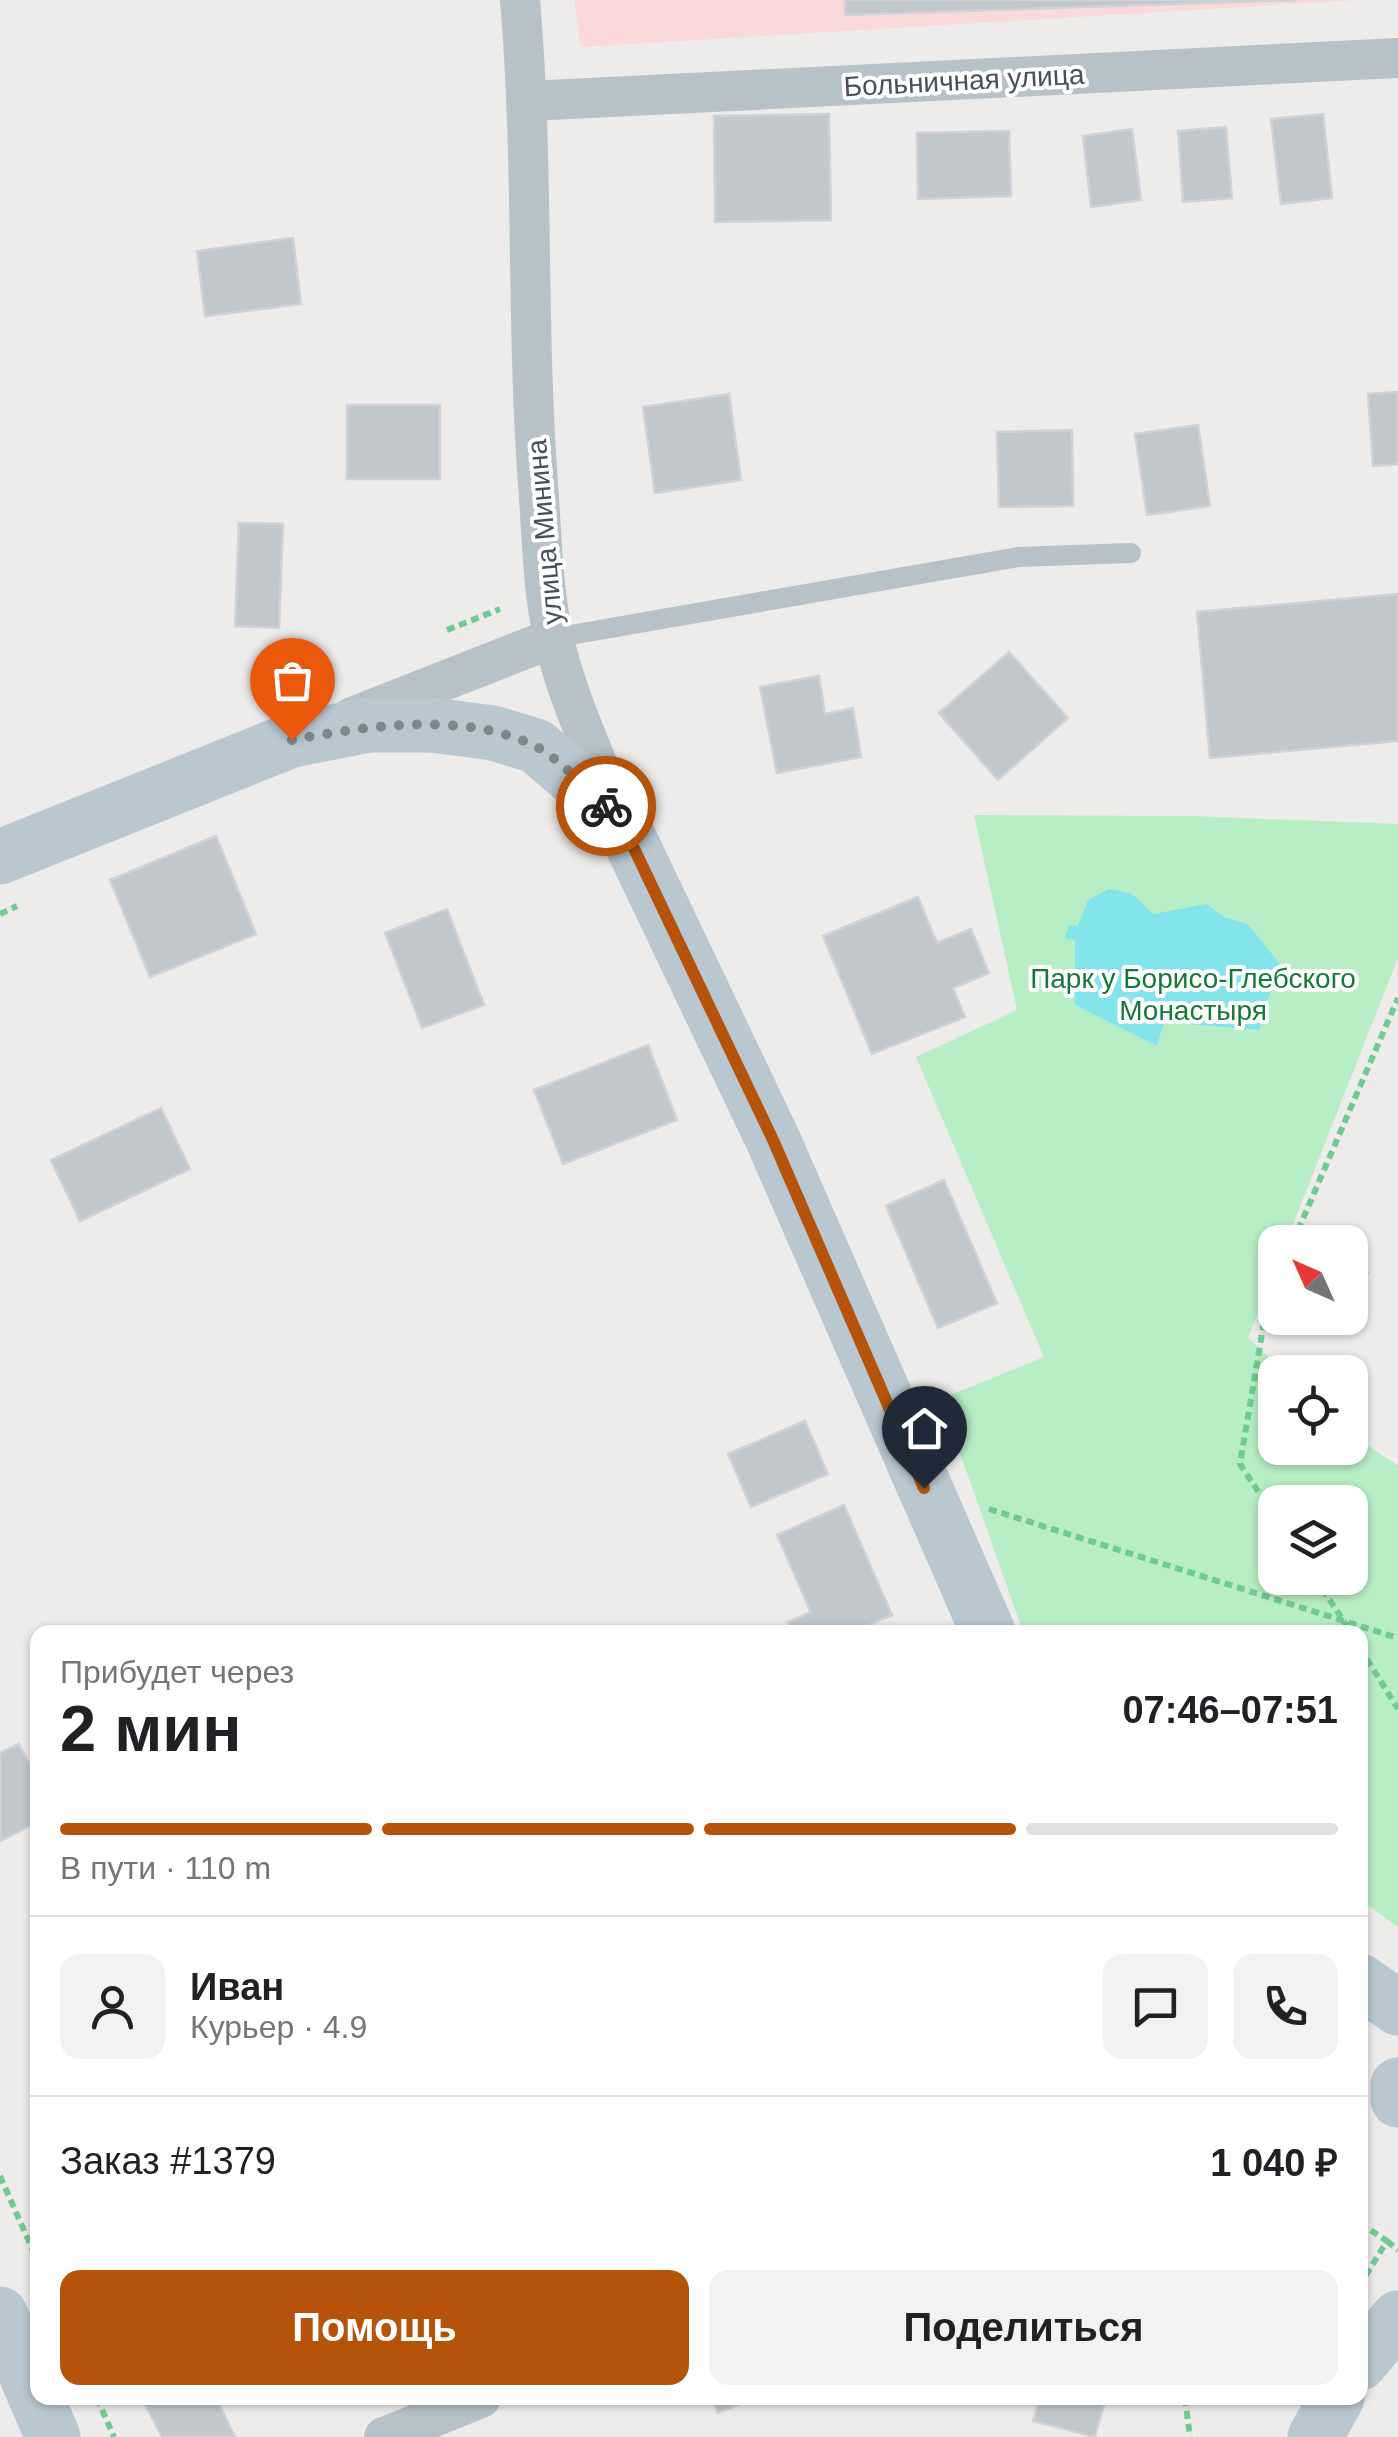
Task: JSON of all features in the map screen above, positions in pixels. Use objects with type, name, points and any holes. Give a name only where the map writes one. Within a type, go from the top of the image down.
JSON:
[{"type":"main road","points":[[0,857],[292,740],[368,725],[432,725],[493,734],[536,746],[619,817]]},
{"type":"main road","name":"улица Минина","points":[[619,817],[773,1140],[985,1625]]},
{"type":"main road","points":[[1398,2084],[1398,2100]]},
{"type":"main road","points":[[0,2314],[30,2382]]},
{"type":"main road","points":[[1368,2353],[1398,2318]]},
{"type":"main road","points":[[40,2405],[54,2437]]},
{"type":"main road","points":[[1316,2437],[1333,2405]]},
{"type":"street","name":"улица Минина","points":[[520,0],[529,101],[533,413],[546,596],[554,638],[619,817]]},
{"type":"street","name":"Больничная улица","points":[[529,101],[1398,58]]},
{"type":"street","points":[[292,740],[554,638]]},
{"type":"street","points":[[384,2437],[464,2405]]},
{"type":"lane","points":[[554,638],[1018,556],[1131,553]]},
{"type":"path","points":[[0,914],[34,898]]},
{"type":"path","points":[[1300,1225],[1398,998]]},
{"type":"path","points":[[1258,1491],[1240,1464],[1261,1335]]},
{"type":"path","points":[[975,1504],[1336,1625]]},
{"type":"path","points":[[1326,1595],[1345,1625]]},
{"type":"path","points":[[1368,1633],[1398,1638]]},
{"type":"path","points":[[1368,1661],[1398,1710]]},
{"type":"path","points":[[0,2176],[30,2244]]},
{"type":"path","points":[[1368,2229],[1398,2250]]},
{"type":"path","points":[[1368,2272],[1386,2241]]},
{"type":"path","points":[[99,2405],[114,2437]]},
{"type":"path","points":[[1186,2405],[1190,2437]]},
{"type":"shaded area","points":[[574,0],[1357,0],[581,47]]},
{"type":"green space","name":"Парк у Борисо-Глебского Монастыря","points":[[974,815],[1191,816],[1398,824],[1398,958],[1293,1225],[1258,1225],[1258,1313],[1248,1338],[1266,1355],[1258,1355],[1258,1465],[1368,1465],[1368,1445],[1398,1466],[1398,1927],[1368,1906],[1368,1625],[1021,1625],[941,1399],[1044,1357],[916,1057],[1017,1010]]},
{"type":"water","points":[[1109,889],[1131,893],[1153,914],[1207,904],[1224,917],[1248,924],[1279,963],[1259,1030],[1164,1022],[1157,1046],[1075,1005],[1075,940],[1065,938],[1069,925],[1078,926],[1088,900]]},
{"type":"building","points":[[845,0],[1297,0],[845,15]]},
{"type":"building","points":[[829,114],[831,220],[715,222],[714,116]]},
{"type":"building","points":[[1323,114],[1332,198],[1281,204],[1271,119]]},
{"type":"building","points":[[1226,127],[1232,198],[1183,202],[1178,131]]},
{"type":"building","points":[[1132,129],[1141,200],[1091,207],[1083,136]]},
{"type":"building","points":[[1009,131],[1011,196],[918,199],[917,133]]},
{"type":"building","points":[[293,238],[301,304],[205,316],[197,251]]},
{"type":"building","points":[[1398,392],[1398,464],[1373,466],[1368,394]]},
{"type":"building","points":[[729,394],[741,480],[655,493],[643,407]]},
{"type":"building","points":[[347,405],[440,405],[440,479],[347,479]]},
{"type":"building","points":[[1198,425],[1210,506],[1147,515],[1135,434]]},
{"type":"building","points":[[1072,430],[1073,506],[999,507],[997,432]]},
{"type":"building","points":[[239,523],[283,524],[279,628],[235,626]]},
{"type":"building","points":[[1398,594],[1398,741],[1210,758],[1197,612]]},
{"type":"building","points":[[1009,652],[1068,718],[998,780],[939,713]]},
{"type":"building","points":[[819,676],[825,714],[853,708],[861,757],[777,773],[760,687]]},
{"type":"building","points":[[216,836],[256,934],[150,977],[110,880]]},
{"type":"building","points":[[918,897],[937,943],[971,929],[989,973],[953,988],[965,1017],[872,1054],[823,936]]},
{"type":"building","points":[[447,909],[484,1005],[422,1028],[385,933]]},
{"type":"building","points":[[648,1045],[677,1120],[563,1164],[534,1090]]},
{"type":"building","points":[[161,1108],[190,1169],[80,1221],[51,1160]]},
{"type":"building","points":[[944,1180],[997,1303],[938,1328],[886,1206]]},
{"type":"building","points":[[805,1421],[828,1474],[751,1507],[728,1454]]},
{"type":"building","points":[[844,1505],[892,1615],[869,1625],[790,1625],[788,1622],[811,1612],[777,1535]]},
{"type":"building","points":[[19,1744],[30,1765],[30,1826],[0,1841],[0,1753]]},
{"type":"building","points":[[146,2405],[219,2405],[235,2437],[162,2437]]},
{"type":"building","points":[[714,2405],[737,2405],[718,2413]]},
{"type":"building","points":[[1038,2405],[1104,2405],[1095,2437],[1033,2421]]},
{"type":"way so far","points":[[292,740],[368,725],[432,725],[493,734],[536,746],[606,806]]},
{"type":"route","points":[[606,806],[619,817],[773,1140],[924,1488]]}]
